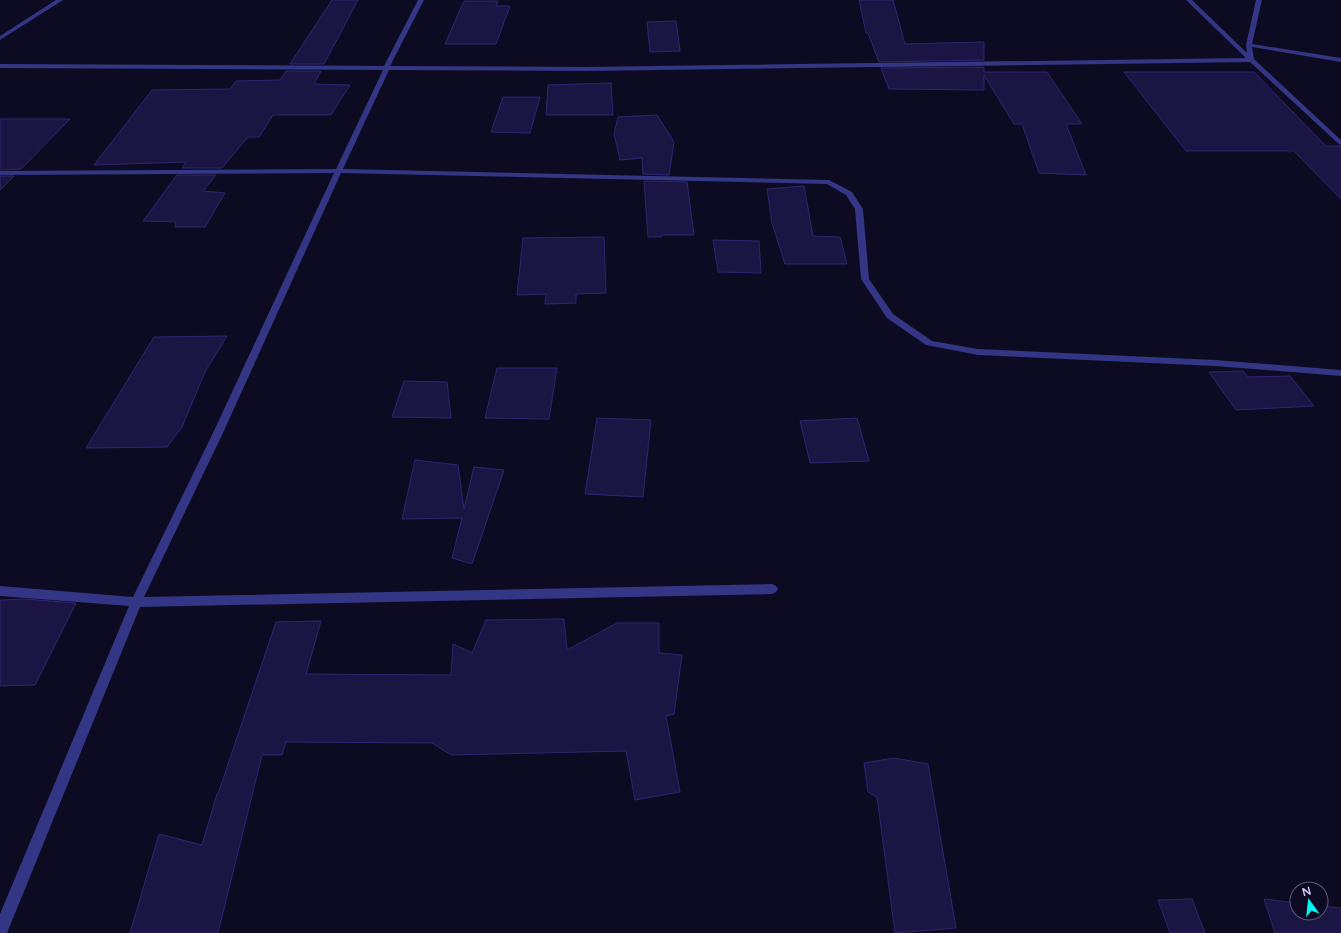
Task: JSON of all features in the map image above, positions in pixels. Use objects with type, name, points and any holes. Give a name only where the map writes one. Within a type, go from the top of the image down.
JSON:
[{"type":"street","points":[[0,38],[60,0]]},
{"type":"street","points":[[0,932],[136,602],[421,0]]},
{"type":"street","points":[[1189,0],[1250,60],[1341,144]]},
{"type":"street","points":[[1250,60],[1249,45],[1259,0]]},
{"type":"street","points":[[1249,45],[1341,60]]},
{"type":"street","points":[[0,66],[586,69],[1250,60]]},
{"type":"street","points":[[0,173],[340,171],[828,182],[849,194],[859,209],[865,280],[890,316],[929,343],[978,352],[1215,363],[1341,373]]},
{"type":"street","points":[[0,591],[136,602],[772,589]]},
{"type":"building","points":[[332,0],[358,0],[324,64],[290,64]]},
{"type":"building","points":[[859,0],[893,0],[905,44],[984,42],[984,60],[879,62],[868,33],[866,33]]},
{"type":"building","points":[[464,1],[498,1],[496,6],[510,6],[496,44],[445,44]]},
{"type":"building","points":[[676,21],[680,51],[650,52],[647,22]]},
{"type":"building","points":[[984,67],[984,72],[1047,72],[1082,124],[1066,124],[1086,175],[1039,173],[1022,124],[1014,124],[984,75],[984,90],[889,89],[881,68]]},
{"type":"building","points":[[286,71],[321,71],[314,84],[350,85],[331,115],[273,115],[259,137],[248,137],[222,168],[182,168],[186,162],[94,165],[152,90],[230,89],[236,81],[280,80]]},
{"type":"building","points":[[1124,72],[1254,72],[1326,146],[1341,147],[1341,199],[1294,151],[1186,151]]},
{"type":"building","points":[[611,83],[613,115],[546,115],[548,85]]},
{"type":"building","points":[[503,97],[540,97],[530,133],[491,132]]},
{"type":"building","points":[[657,115],[674,142],[669,175],[643,174],[642,158],[620,160],[614,134],[618,117]]},
{"type":"building","points":[[0,119],[70,119],[21,169],[0,170]]},
{"type":"building","points":[[177,175],[216,175],[203,191],[225,193],[205,227],[175,227],[176,222],[143,221]]},
{"type":"building","points":[[0,176],[14,176],[0,190]]},
{"type":"building","points":[[644,181],[687,182],[694,235],[661,235],[661,237],[648,237]]},
{"type":"building","points":[[804,186],[813,236],[840,237],[847,264],[785,264],[772,223],[767,189]]},
{"type":"building","points":[[604,237],[606,293],[576,294],[576,303],[545,304],[546,294],[517,295],[523,238]]},
{"type":"building","points":[[713,240],[759,241],[761,273],[718,272]]},
{"type":"building","points":[[227,336],[205,372],[182,427],[167,447],[86,448],[154,337]]},
{"type":"building","points":[[497,368],[557,368],[549,419],[485,418]]},
{"type":"building","points":[[1243,371],[1248,377],[1290,376],[1314,406],[1236,410],[1209,372]]},
{"type":"building","points":[[404,381],[447,382],[451,418],[392,417]]},
{"type":"building","points":[[597,418],[651,420],[643,497],[585,494]]},
{"type":"building","points":[[857,418],[869,461],[810,463],[800,421]]},
{"type":"building","points":[[415,460],[458,465],[464,509],[474,467],[504,470],[472,564],[452,558],[462,518],[402,519]]},
{"type":"building","points":[[25,599],[76,603],[35,685],[0,686],[0,600]]},
{"type":"building","points":[[564,619],[567,650],[617,623],[659,623],[659,653],[682,655],[674,714],[666,716],[680,792],[635,800],[626,751],[451,755],[432,743],[286,742],[282,755],[262,755],[218,933],[130,933],[159,834],[202,845],[217,794],[276,622],[321,621],[306,674],[451,675],[453,644],[472,653],[486,620]]},
{"type":"building","points":[[894,758],[928,764],[956,928],[895,933],[877,797],[868,792],[864,763]]},
{"type":"building","points":[[1192,899],[1205,933],[1170,933],[1158,900]]},
{"type":"building","points":[[1264,899],[1289,902],[1289,921],[1329,921],[1329,907],[1341,908],[1341,933],[1275,933]]}]
